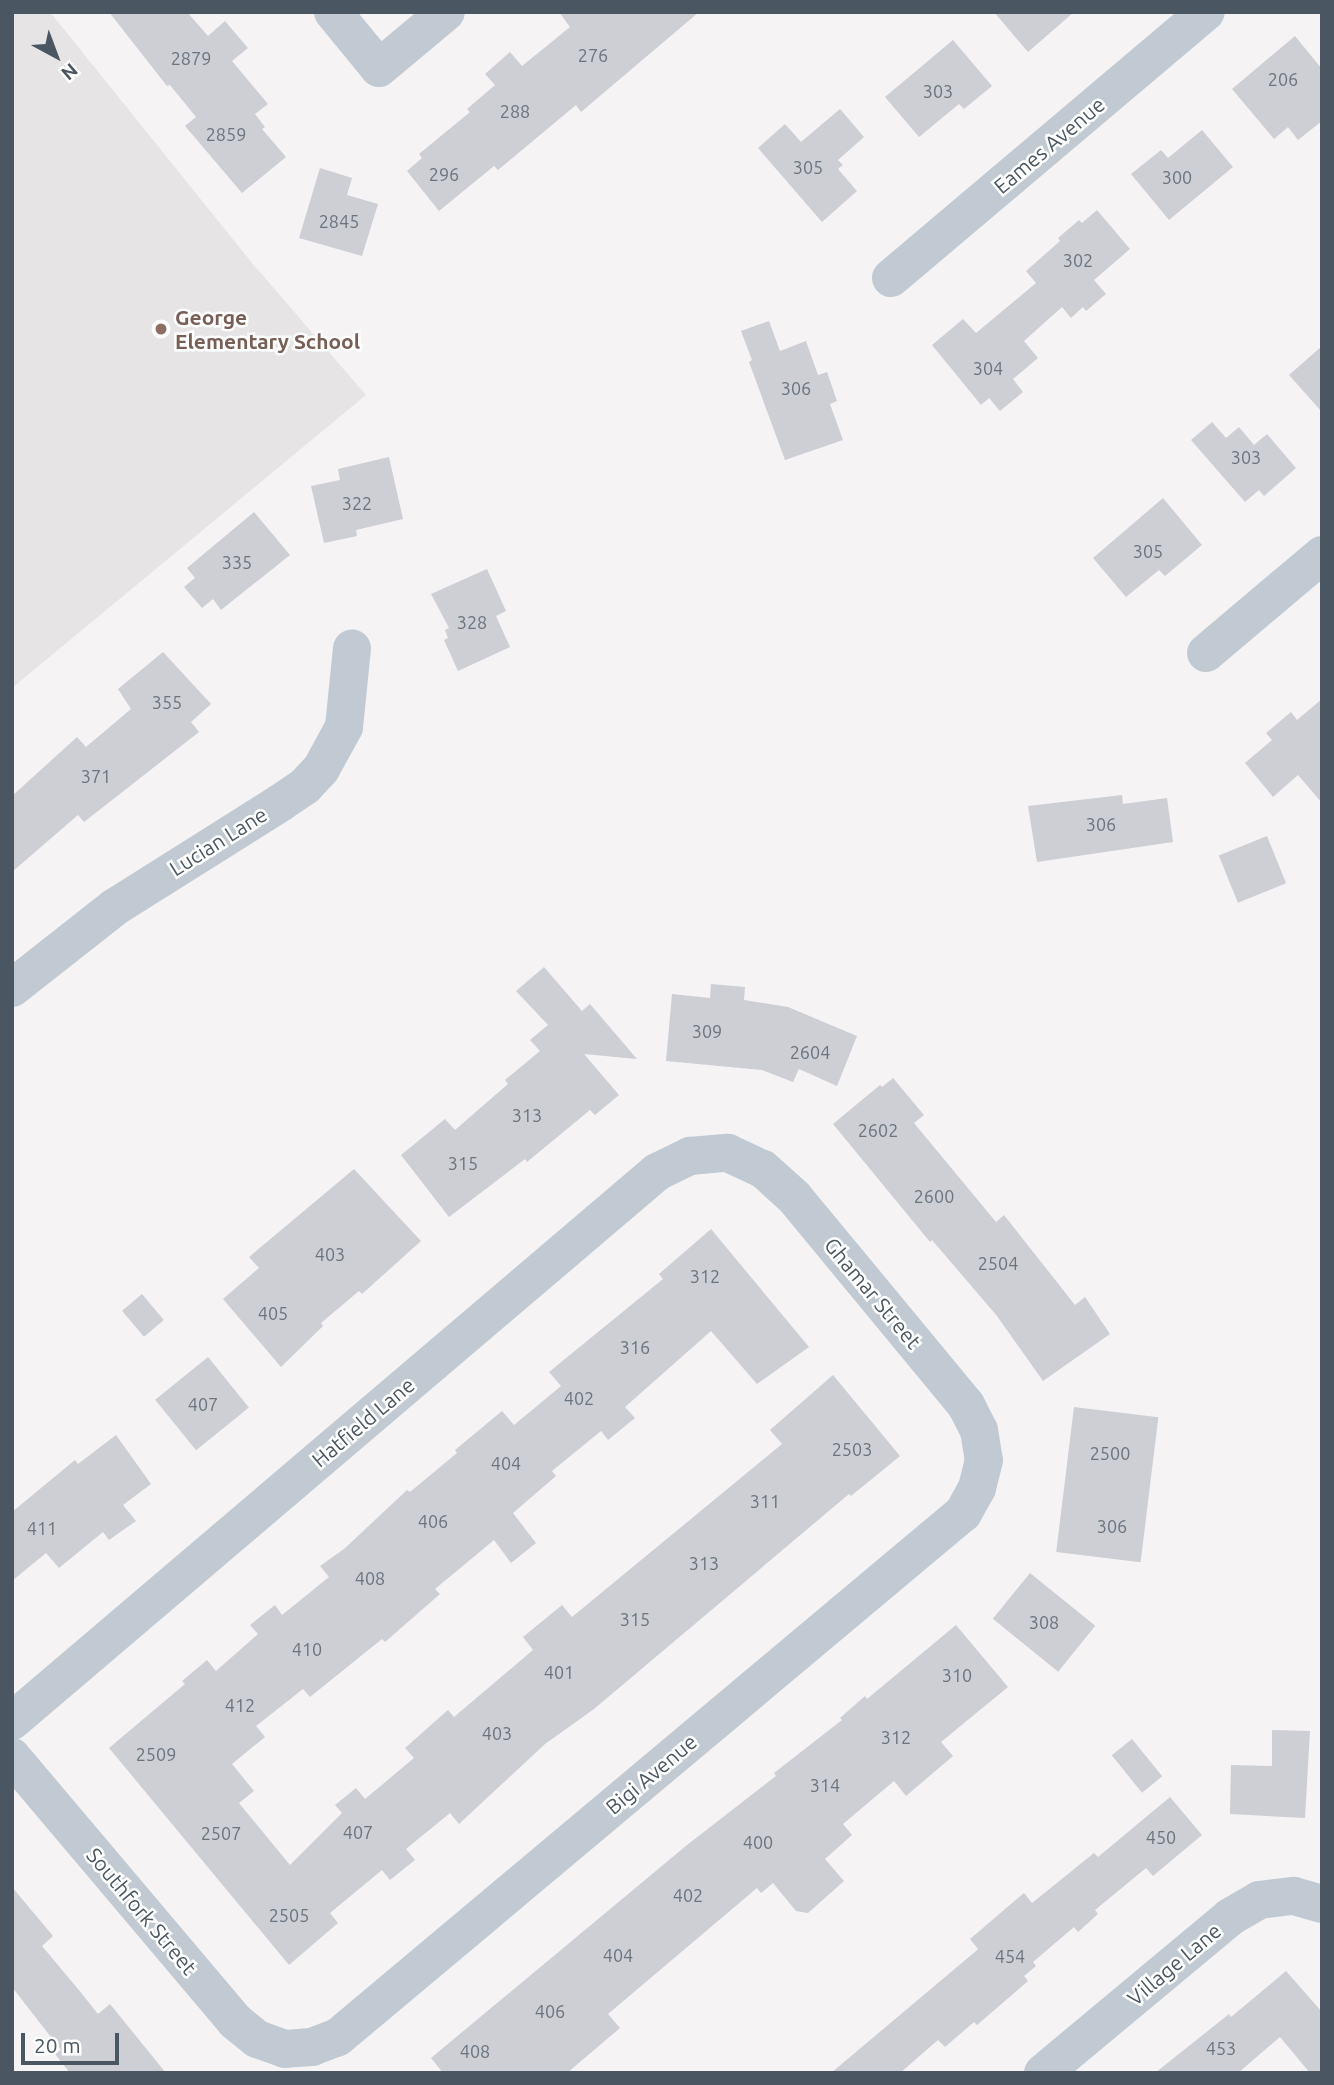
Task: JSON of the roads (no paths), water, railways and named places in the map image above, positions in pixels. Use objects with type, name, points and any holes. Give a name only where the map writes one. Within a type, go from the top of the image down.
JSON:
[{"type":"street","points":[[333,12],[379,68],[446,12]]},
{"type":"street","name":"Eames Avenue","points":[[891,278],[1206,12]]},
{"type":"street","points":[[1206,653],[1322,555]]},
{"type":"street","name":"Lucian Lane","points":[[12,988],[115,906],[280,803],[313,778],[336,746],[344,727],[352,648]]},
{"type":"street","name":"Ghamar Street","points":[[728,1153],[763,1169],[794,1197],[966,1405],[979,1430],[984,1460]]},
{"type":"street","name":"Hatfield Lane","points":[[12,1721],[657,1172],[690,1156],[728,1153]]},
{"type":"street","name":"Bigi Avenue","points":[[285,2049],[312,2047],[338,2037],[963,1513],[977,1488],[984,1460]]},
{"type":"street","name":"Southfork Street","points":[[12,1757],[235,2021],[257,2039],[285,2049]]},
{"type":"street","name":"Village Lane","points":[[1043,2073],[1230,1917],[1259,1900],[1294,1896],[1322,1904]]},
{"type":"place","name":"George Elementary School","points":[[161,329]]}]
